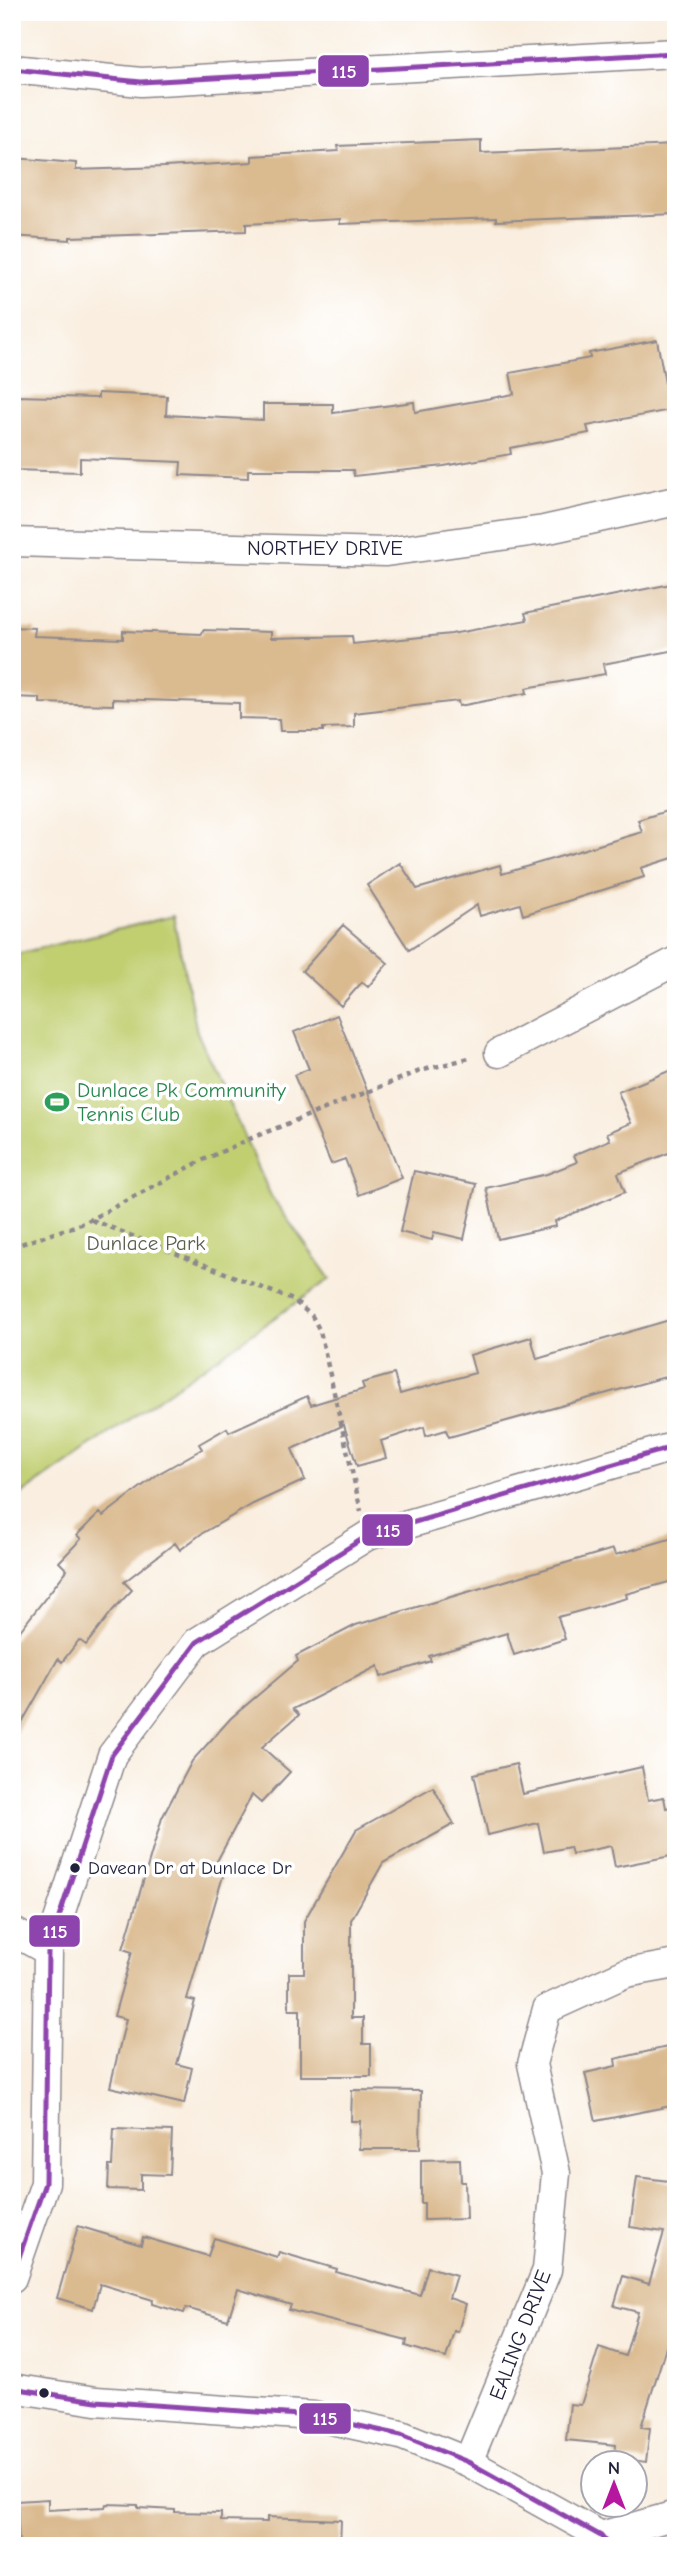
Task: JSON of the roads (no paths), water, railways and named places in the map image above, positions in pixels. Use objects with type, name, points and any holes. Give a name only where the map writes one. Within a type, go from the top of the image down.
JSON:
[{"type":"street","points":[[12,69],[141,82],[676,53]]},
{"type":"street","name":"NORTHEY DRIVE","points":[[12,542],[386,552],[544,530],[676,501]]},
{"type":"street","points":[[499,1053],[676,961]]},
{"type":"street","points":[[12,2278],[44,2183],[48,1951],[112,1755],[197,1642],[367,1536],[676,1446]]},
{"type":"street","points":[[12,1931],[48,1951]]},
{"type":"street","name":"EALING DRIVE","points":[[468,2462],[547,2270],[556,2173],[532,2064],[547,2009],[626,1973],[676,1964]]},
{"type":"street","points":[[12,2388],[96,2401],[313,2416],[401,2435],[468,2462],[605,2541],[676,2515]]},
{"type":"place","name":"Dunlace Pk Community Tennis Club","points":[[57,1102]]},
{"type":"place","name":"Davean Dr at Dunlace Dr","points":[[75,1868]]},
{"type":"park label","name":"Dunlace Park","points":[[146,1243]]}]
